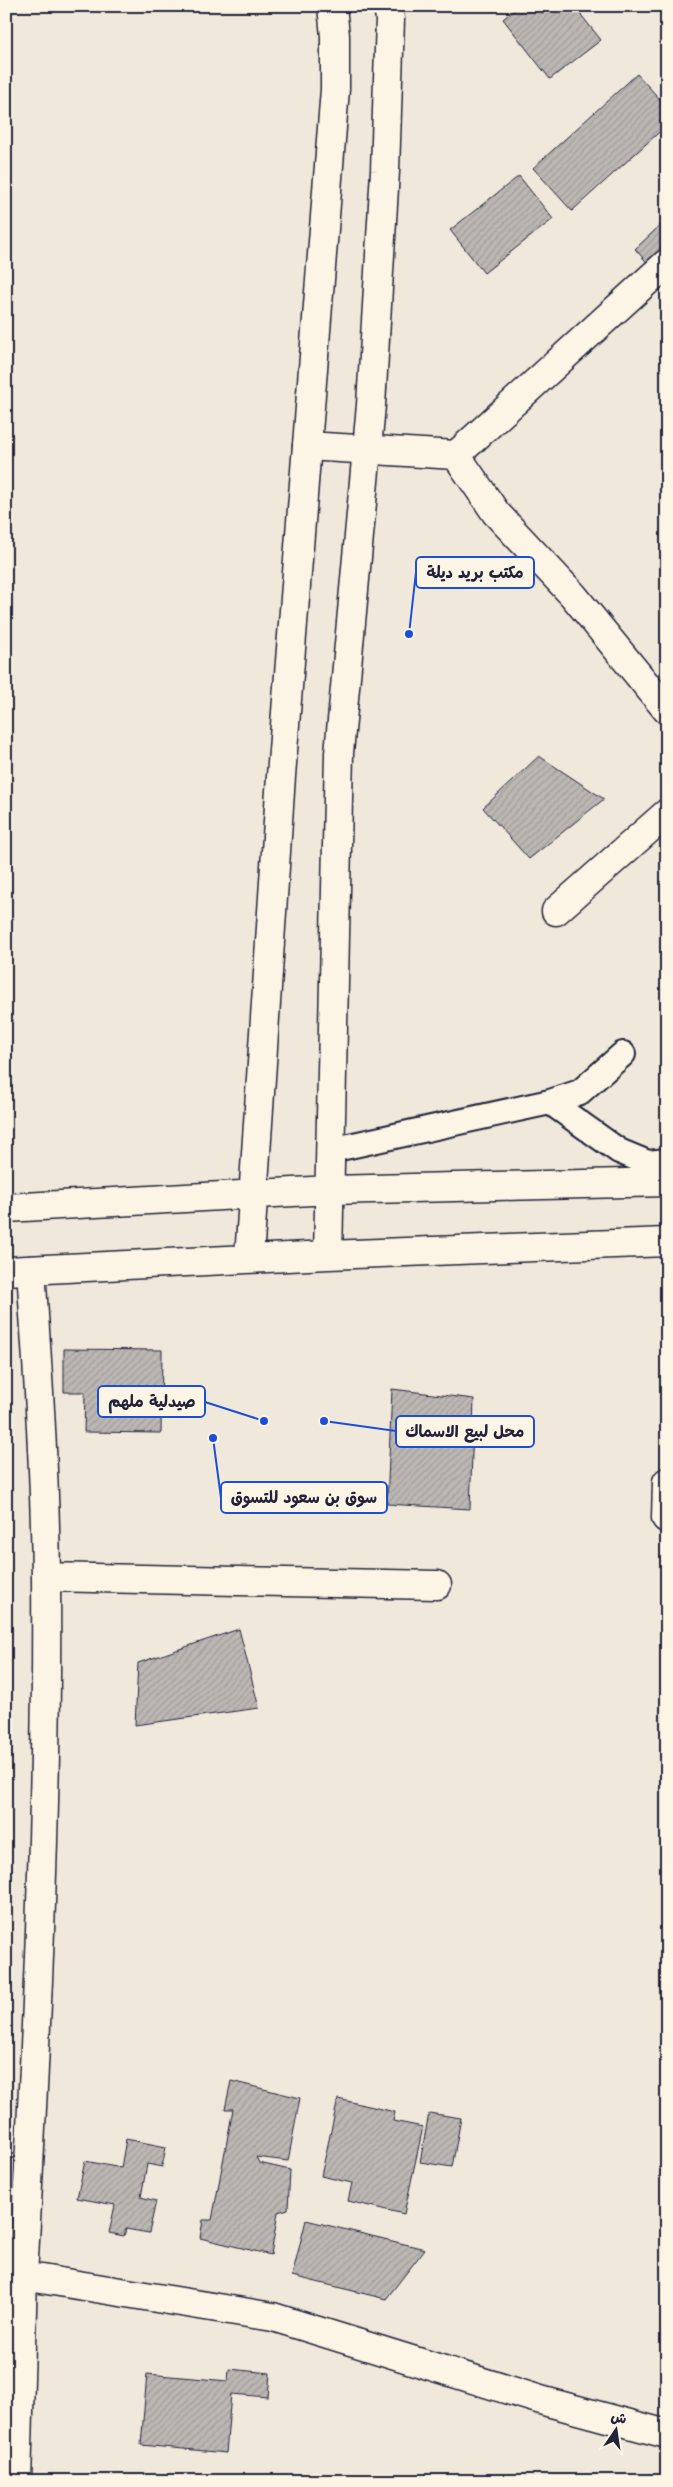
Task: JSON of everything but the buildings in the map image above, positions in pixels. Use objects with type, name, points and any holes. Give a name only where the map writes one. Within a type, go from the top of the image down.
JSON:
[{"type":"street","points":[[249,1259],[281,786],[335,89],[335,36],[332,6]]},
{"type":"street","points":[[328,1255],[339,753],[366,451],[385,171],[390,19],[388,6]]},
{"type":"street","points":[[308,446],[456,455],[667,263]]},
{"type":"street","points":[[456,455],[496,513],[573,595],[667,710]]},
{"type":"street","points":[[556,911],[667,813]]},
{"type":"street","points":[[6,1208],[330,1190],[667,1182]]},
{"type":"street","points":[[17,2481],[24,2276],[42,1932],[46,1578],[39,1388],[18,1270],[328,1255],[667,1242]]},
{"type":"street","points":[[666,1518],[667,1482]]},
{"type":"street","points":[[46,1578],[437,1585]]},
{"type":"street","points":[[24,2276],[273,2316],[544,2401],[667,2434]]},
{"type":"lane","points":[[331,1150],[550,1102],[580,1092],[623,1054]]},
{"type":"lane","points":[[550,1102],[619,1151],[648,1163],[667,1162]]},
{"type":"place","name":"مكتب بريد ديلة","points":[[409,634]]},
{"type":"place","name":"صيدلية ملهم","points":[[264,1421]]},
{"type":"place","name":"محل لبيع الاسماك","points":[[324,1421]]},
{"type":"place","name":"سوق بن سعود للتسوق","points":[[213,1438]]}]
